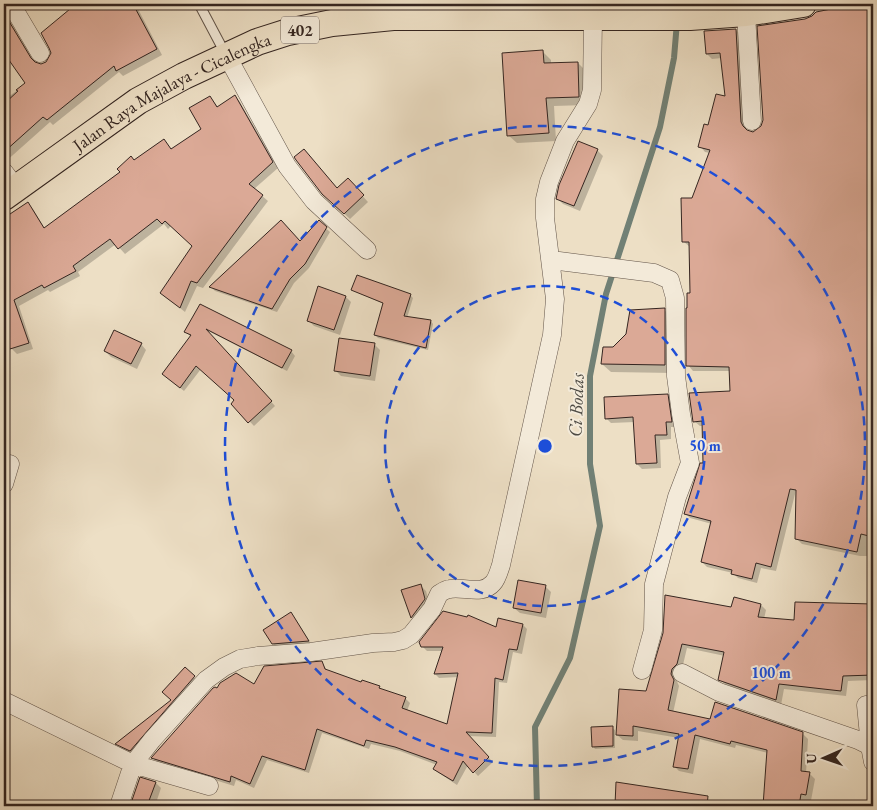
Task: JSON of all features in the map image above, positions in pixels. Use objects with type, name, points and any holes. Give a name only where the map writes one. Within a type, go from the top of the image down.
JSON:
[{"type":"main road","name":"Jalan Raya Majalaya - Cicalengka","points":[[8,186],[138,101],[184,76],[257,42],[288,32],[391,11],[593,17],[632,12],[690,17],[746,13],[803,4]]},
{"type":"street","points":[[11,4],[40,53]]},
{"type":"street","points":[[746,13],[752,121]]},
{"type":"street","points":[[119,806],[132,764],[206,680],[224,667],[240,659],[258,656],[311,652],[398,641],[411,635],[432,609],[439,594],[452,588],[469,590],[485,588],[492,585],[495,581],[501,565],[552,335],[555,299],[544,218],[545,199],[549,182],[565,140],[588,104],[592,90],[593,17]]},
{"type":"street","points":[[227,56],[287,166],[314,201],[368,250]]},
{"type":"street","points":[[551,260],[654,273],[670,280],[675,298],[676,376],[690,463],[677,497],[654,584],[654,630],[642,670]]},
{"type":"street","points":[[4,484],[10,464]]},
{"type":"street","points":[[682,673],[719,692],[858,740],[872,754]]},
{"type":"street","points":[[4,701],[132,764],[209,786]]},
{"type":"street","points":[[866,705],[872,754]]},
{"type":"lane","points":[[199,4],[227,56]]},
{"type":"building","points":[[76,4],[133,4],[157,49],[116,71],[114,66],[47,120],[43,117],[4,152],[4,104],[25,83],[4,53],[4,13],[31,58],[41,64],[46,62],[51,53],[41,33]]},
{"type":"building","points":[[845,4],[873,4],[873,250],[871,250],[871,287],[873,288],[873,537],[861,534],[857,552],[795,539],[796,490],[790,489],[771,567],[756,563],[752,579],[731,574],[732,570],[701,562],[711,521],[684,514],[700,463],[703,463],[702,421],[693,422],[689,393],[730,391],[729,367],[686,366],[686,308],[687,293],[690,293],[689,242],[682,242],[681,198],[692,198],[710,150],[698,147],[704,124],[708,125],[716,94],[725,96],[720,53],[706,54],[704,31],[736,29],[741,122],[747,130],[753,132],[761,126],[763,120],[757,26],[805,19],[816,12],[846,6]]},
{"type":"building","points":[[543,50],[544,63],[578,62],[579,97],[546,98],[549,133],[507,136],[502,53]]},
{"type":"building","points":[[235,95],[273,162],[249,184],[263,195],[197,283],[191,281],[180,308],[160,293],[192,246],[165,221],[162,224],[157,219],[118,249],[110,239],[73,266],[76,271],[44,288],[42,285],[14,300],[29,343],[10,349],[4,329],[4,218],[28,202],[44,228],[120,172],[117,169],[131,156],[134,160],[164,139],[171,149],[201,129],[189,108],[210,96],[217,107]]},
{"type":"building","points":[[578,141],[598,149],[574,206],[556,199],[559,185]]},
{"type":"building","points":[[304,149],[337,188],[348,178],[364,195],[344,214],[322,194],[294,157]]},
{"type":"building","points":[[281,220],[300,241],[319,220],[327,227],[305,264],[290,279],[272,309],[209,287]]},
{"type":"building","points":[[357,275],[411,294],[404,316],[431,320],[426,348],[374,335],[383,303],[351,290]]},
{"type":"building","points":[[318,286],[346,296],[334,330],[307,321]]},
{"type":"building","points":[[200,304],[292,350],[282,368],[206,329],[272,401],[248,423],[231,404],[234,400],[196,366],[180,388],[162,374],[191,335],[184,332]]},
{"type":"building","points":[[665,308],[665,365],[601,364],[603,347],[613,347],[626,334],[630,310]]},
{"type":"building","points":[[114,330],[142,343],[131,364],[104,351]]},
{"type":"building","points":[[339,338],[375,343],[370,376],[334,371]]},
{"type":"building","points":[[668,394],[672,422],[666,422],[667,435],[655,435],[657,463],[636,464],[633,417],[605,419],[604,397]]},
{"type":"building","points":[[518,580],[546,585],[541,613],[513,608]]},
{"type":"building","points":[[421,584],[425,599],[411,618],[401,590]]},
{"type":"building","points":[[665,595],[731,607],[734,597],[761,604],[758,617],[794,620],[795,602],[873,604],[873,675],[843,676],[841,691],[779,684],[776,700],[718,680],[724,652],[682,644],[677,664],[672,669],[671,674],[674,680],[668,710],[710,719],[715,702],[803,732],[801,771],[810,772],[806,795],[801,794],[799,806],[763,806],[767,750],[731,741],[730,744],[695,735],[688,769],[673,767],[679,734],[633,726],[633,736],[616,735],[619,689],[646,691],[663,633]]},
{"type":"building","points":[[443,611],[467,617],[468,615],[496,627],[498,618],[523,624],[517,650],[509,649],[503,680],[495,678],[492,733],[466,732],[489,757],[473,773],[463,761],[453,781],[433,769],[437,762],[395,747],[366,740],[364,746],[317,729],[305,770],[262,756],[250,784],[231,776],[230,782],[151,758],[213,688],[217,688],[220,683],[236,673],[254,684],[264,666],[322,661],[325,669],[361,682],[362,680],[380,686],[379,688],[406,697],[402,708],[447,724],[458,673],[434,674],[443,647],[421,647],[419,642]]},
{"type":"building","points":[[291,612],[309,641],[272,644],[263,630]]},
{"type":"building","points":[[185,667],[195,676],[130,751],[115,744],[171,700],[162,692]]},
{"type":"building","points":[[613,726],[613,746],[592,747],[591,727]]},
{"type":"building","points":[[140,777],[156,782],[147,806],[130,806]]},
{"type":"building","points":[[616,782],[708,796],[707,806],[615,805]]},
{"type":"waterway","name":"Ci Bodas","points":[[537,806],[535,727],[570,658],[600,526],[590,464],[590,376],[606,294],[660,127],[674,58],[677,22]]}]
